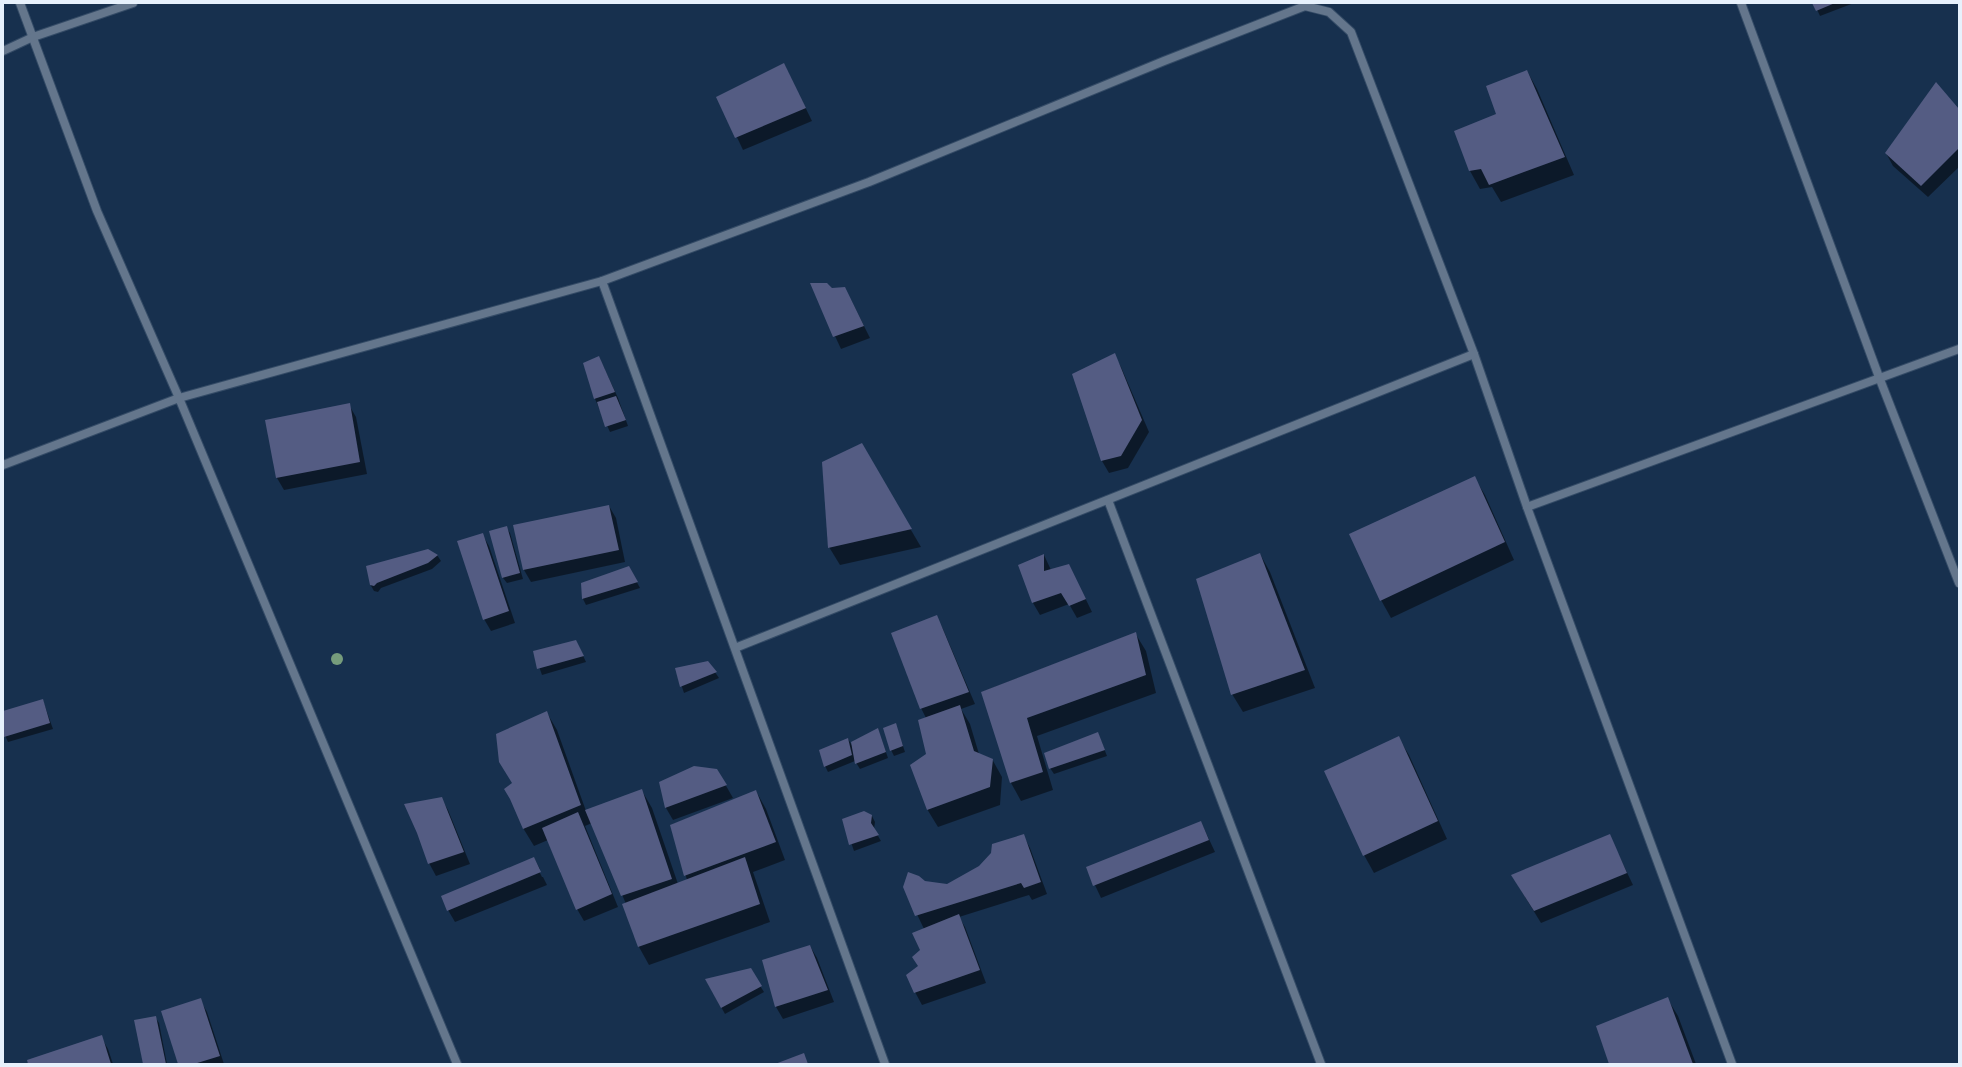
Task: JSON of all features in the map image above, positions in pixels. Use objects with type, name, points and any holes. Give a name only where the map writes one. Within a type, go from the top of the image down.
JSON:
[{"type":"street","points":[[20,3],[97,211],[179,398],[457,1064]]},
{"type":"street","points":[[3,51],[33,37],[133,3]]},
{"type":"street","points":[[1741,3],[1879,377],[1959,583]]},
{"type":"street","points":[[3,465],[179,398],[602,281],[869,182],[1164,61],[1305,6],[1329,12],[1351,32],[1474,354],[1527,507],[1732,1064]]},
{"type":"street","points":[[602,281],[885,1064]]},
{"type":"street","points":[[1527,507],[1959,349]]},
{"type":"street","points":[[735,648],[1474,354]]},
{"type":"street","points":[[1108,500],[1321,1064]]},
{"type":"building","points":[[1812,3],[1835,3],[1816,11]]},
{"type":"building","points":[[784,63],[806,108],[735,138],[716,97]]},
{"type":"building","points":[[1527,70],[1565,157],[1489,185],[1481,169],[1469,171],[1454,131],[1496,114],[1486,86]]},
{"type":"building","points":[[1936,82],[1959,109],[1959,148],[1921,186],[1885,153]]},
{"type":"building","points":[[810,283],[827,283],[832,288],[845,287],[864,326],[833,337]]},
{"type":"building","points":[[1115,353],[1142,420],[1121,456],[1101,461],[1072,374]]},
{"type":"building","points":[[599,356],[615,392],[594,399],[583,363]]},
{"type":"building","points":[[616,396],[626,420],[605,427],[597,402]]},
{"type":"building","points":[[350,403],[360,462],[276,478],[265,420]]},
{"type":"building","points":[[862,443],[912,529],[828,548],[822,462]]},
{"type":"building","points":[[1475,476],[1505,542],[1380,601],[1349,534]]},
{"type":"building","points":[[609,505],[619,550],[523,570],[513,525]]},
{"type":"building","points":[[507,526],[520,573],[502,578],[489,531]]},
{"type":"building","points":[[483,533],[509,611],[483,620],[457,541]]},
{"type":"building","points":[[428,549],[438,555],[428,563],[377,583],[374,586],[370,585],[366,566]]},
{"type":"building","points":[[1260,553],[1305,670],[1231,695],[1196,579]]},
{"type":"building","points":[[1044,554],[1044,571],[1069,564],[1086,599],[1069,606],[1061,593],[1032,603],[1018,565]]},
{"type":"building","points":[[629,566],[638,582],[582,599],[581,583]]},
{"type":"building","points":[[937,615],[969,692],[920,709],[891,633]]},
{"type":"building","points":[[1136,632],[1146,675],[1027,718],[1043,772],[1010,783],[981,692]]},
{"type":"building","points":[[576,640],[584,656],[537,669],[533,651]]},
{"type":"building","points":[[708,661],[717,672],[680,687],[675,668]]},
{"type":"building","points":[[43,699],[50,723],[4,737],[3,711]]},
{"type":"building","points":[[960,705],[974,751],[993,759],[990,787],[927,810],[910,765],[926,754],[918,720]]},
{"type":"building","points":[[547,711],[581,805],[523,829],[504,789],[512,783],[499,762],[496,734]]},
{"type":"building","points":[[896,723],[903,746],[890,751],[883,728]]},
{"type":"building","points":[[878,728],[886,752],[855,764],[851,742]]},
{"type":"building","points":[[1098,732],[1105,750],[1049,769],[1044,753]]},
{"type":"building","points":[[1399,736],[1438,821],[1363,856],[1324,771]]},
{"type":"building","points":[[848,738],[852,755],[824,767],[819,750]]},
{"type":"building","points":[[694,766],[717,769],[727,785],[665,808],[659,782]]},
{"type":"building","points":[[642,789],[672,879],[621,896],[585,810]]},
{"type":"building","points":[[756,790],[776,842],[684,876],[670,825]]},
{"type":"building","points":[[442,797],[464,852],[428,864],[417,833],[404,804]]},
{"type":"building","points":[[864,811],[872,815],[871,823],[879,835],[849,845],[842,819]]},
{"type":"building","points":[[578,812],[612,894],[576,910],[542,828]]},
{"type":"building","points":[[1201,821],[1209,840],[1093,886],[1086,867]]},
{"type":"building","points":[[1024,834],[1041,882],[1024,888],[1021,883],[915,916],[903,887],[908,872],[919,876],[925,881],[947,884],[979,866],[991,853],[992,844]]},
{"type":"building","points":[[1610,834],[1627,873],[1534,911],[1511,875]]},
{"type":"building","points":[[534,857],[541,872],[447,911],[441,896]]},
{"type":"building","points":[[745,857],[760,904],[638,947],[622,904]]},
{"type":"building","points":[[959,914],[980,970],[914,993],[906,975],[918,966],[912,957],[920,950],[912,933]]},
{"type":"building","points":[[810,945],[828,990],[775,1007],[762,960]]},
{"type":"building","points":[[751,968],[762,986],[721,1008],[705,979]]},
{"type":"building","points":[[1668,997],[1693,1064],[1609,1064],[1596,1026]]},
{"type":"building","points":[[201,998],[220,1056],[194,1064],[178,1064],[161,1011]]},
{"type":"building","points":[[156,1016],[166,1064],[143,1064],[134,1020]]},
{"type":"building","points":[[102,1035],[111,1064],[28,1064],[27,1060]]},
{"type":"building","points":[[804,1053],[808,1064],[775,1064]]}]
